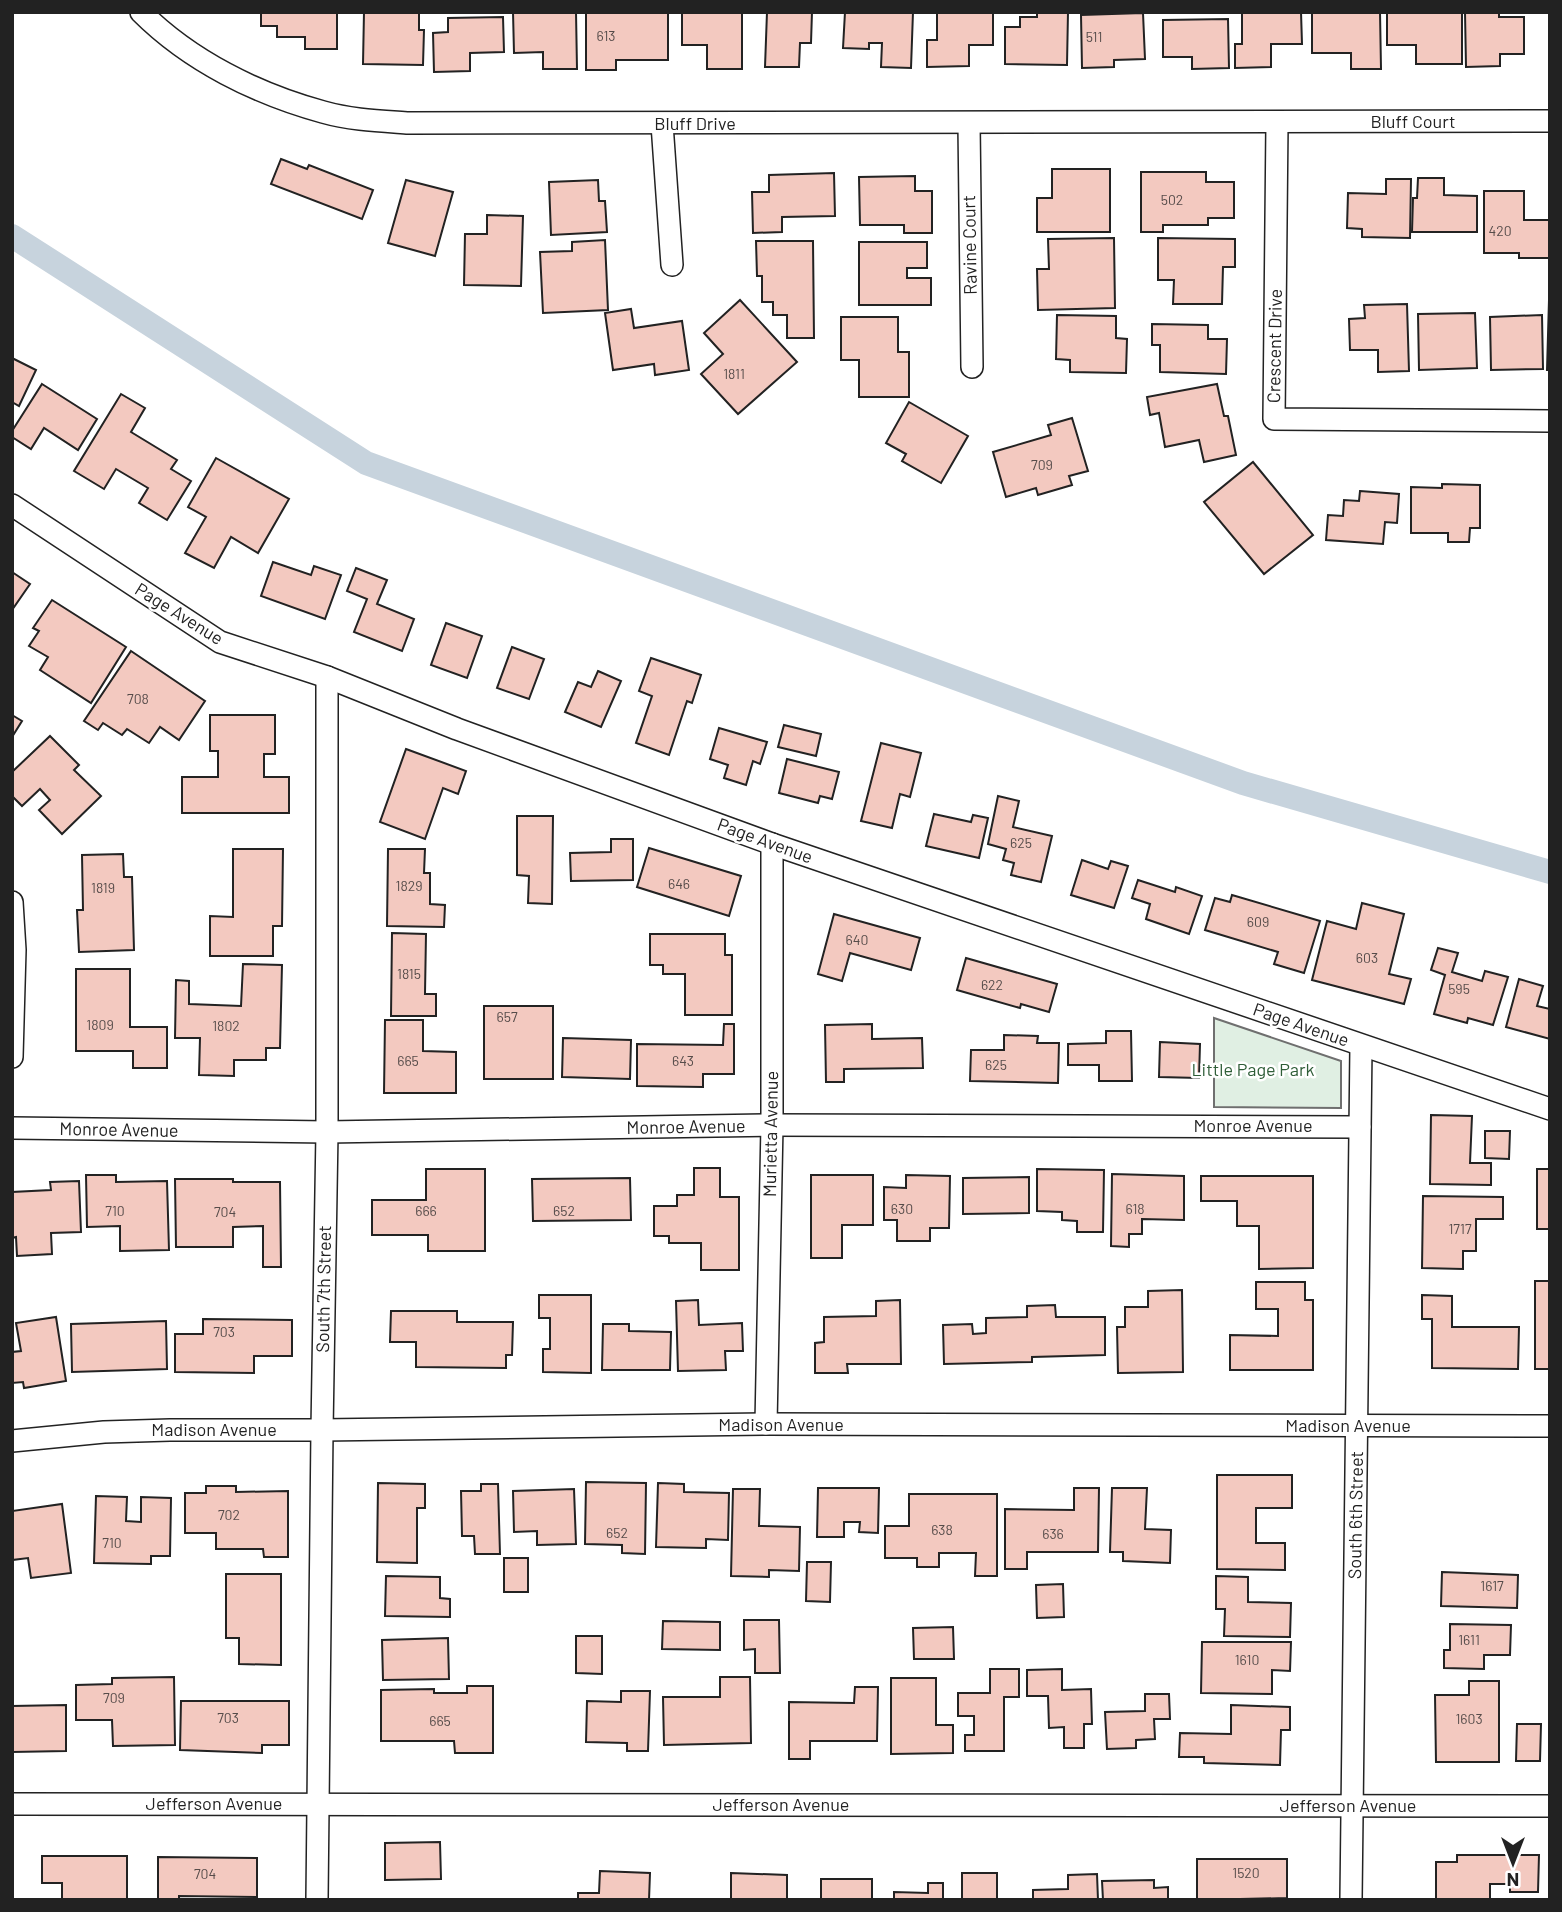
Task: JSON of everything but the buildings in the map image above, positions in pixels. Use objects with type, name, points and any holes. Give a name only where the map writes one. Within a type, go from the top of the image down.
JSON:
[{"type":"street","name":"Bluff Drive","points":[[141,12],[202,61],[247,85],[324,113],[370,121],[662,124],[1277,122]]},
{"type":"street","name":"Bluff Court","points":[[1277,122],[1550,121]]},
{"type":"street","name":"Crescent Drive","points":[[1277,122],[1274,419],[1550,421]]},
{"type":"street","points":[[662,124],[672,265]]},
{"type":"street","name":"Ravine Court","points":[[969,124],[972,367]]},
{"type":"street","name":"Page Avenue","points":[[12,505],[220,642],[327,677],[457,729],[772,844],[1550,1110]]},
{"type":"street","name":"South 7th Street","points":[[317,1900],[321,1430],[327,1132],[327,677]]},
{"type":"street","name":"Murietta Avenue","points":[[766,1424],[772,1125],[772,844]]},
{"type":"street","points":[[12,902],[15,936],[12,1057]]},
{"type":"street","name":"South 6th Street","points":[[1352,1900],[1361,1046]]},
{"type":"street","name":"Monroe Avenue","points":[[12,1128],[327,1132],[772,1125],[1360,1127]]},
{"type":"street","name":"Madison Avenue","points":[[12,1441],[104,1432],[766,1424],[1550,1426]]},
{"type":"street","name":"Jefferson Avenue","points":[[12,1804],[1550,1806]]},
{"type":"green space","name":"Little Page Park","points":[[1214,1018],[1341,1061],[1341,1108],[1214,1107]]},
{"type":"waterway","points":[[12,236],[366,463],[1243,783],[1550,872]]}]
